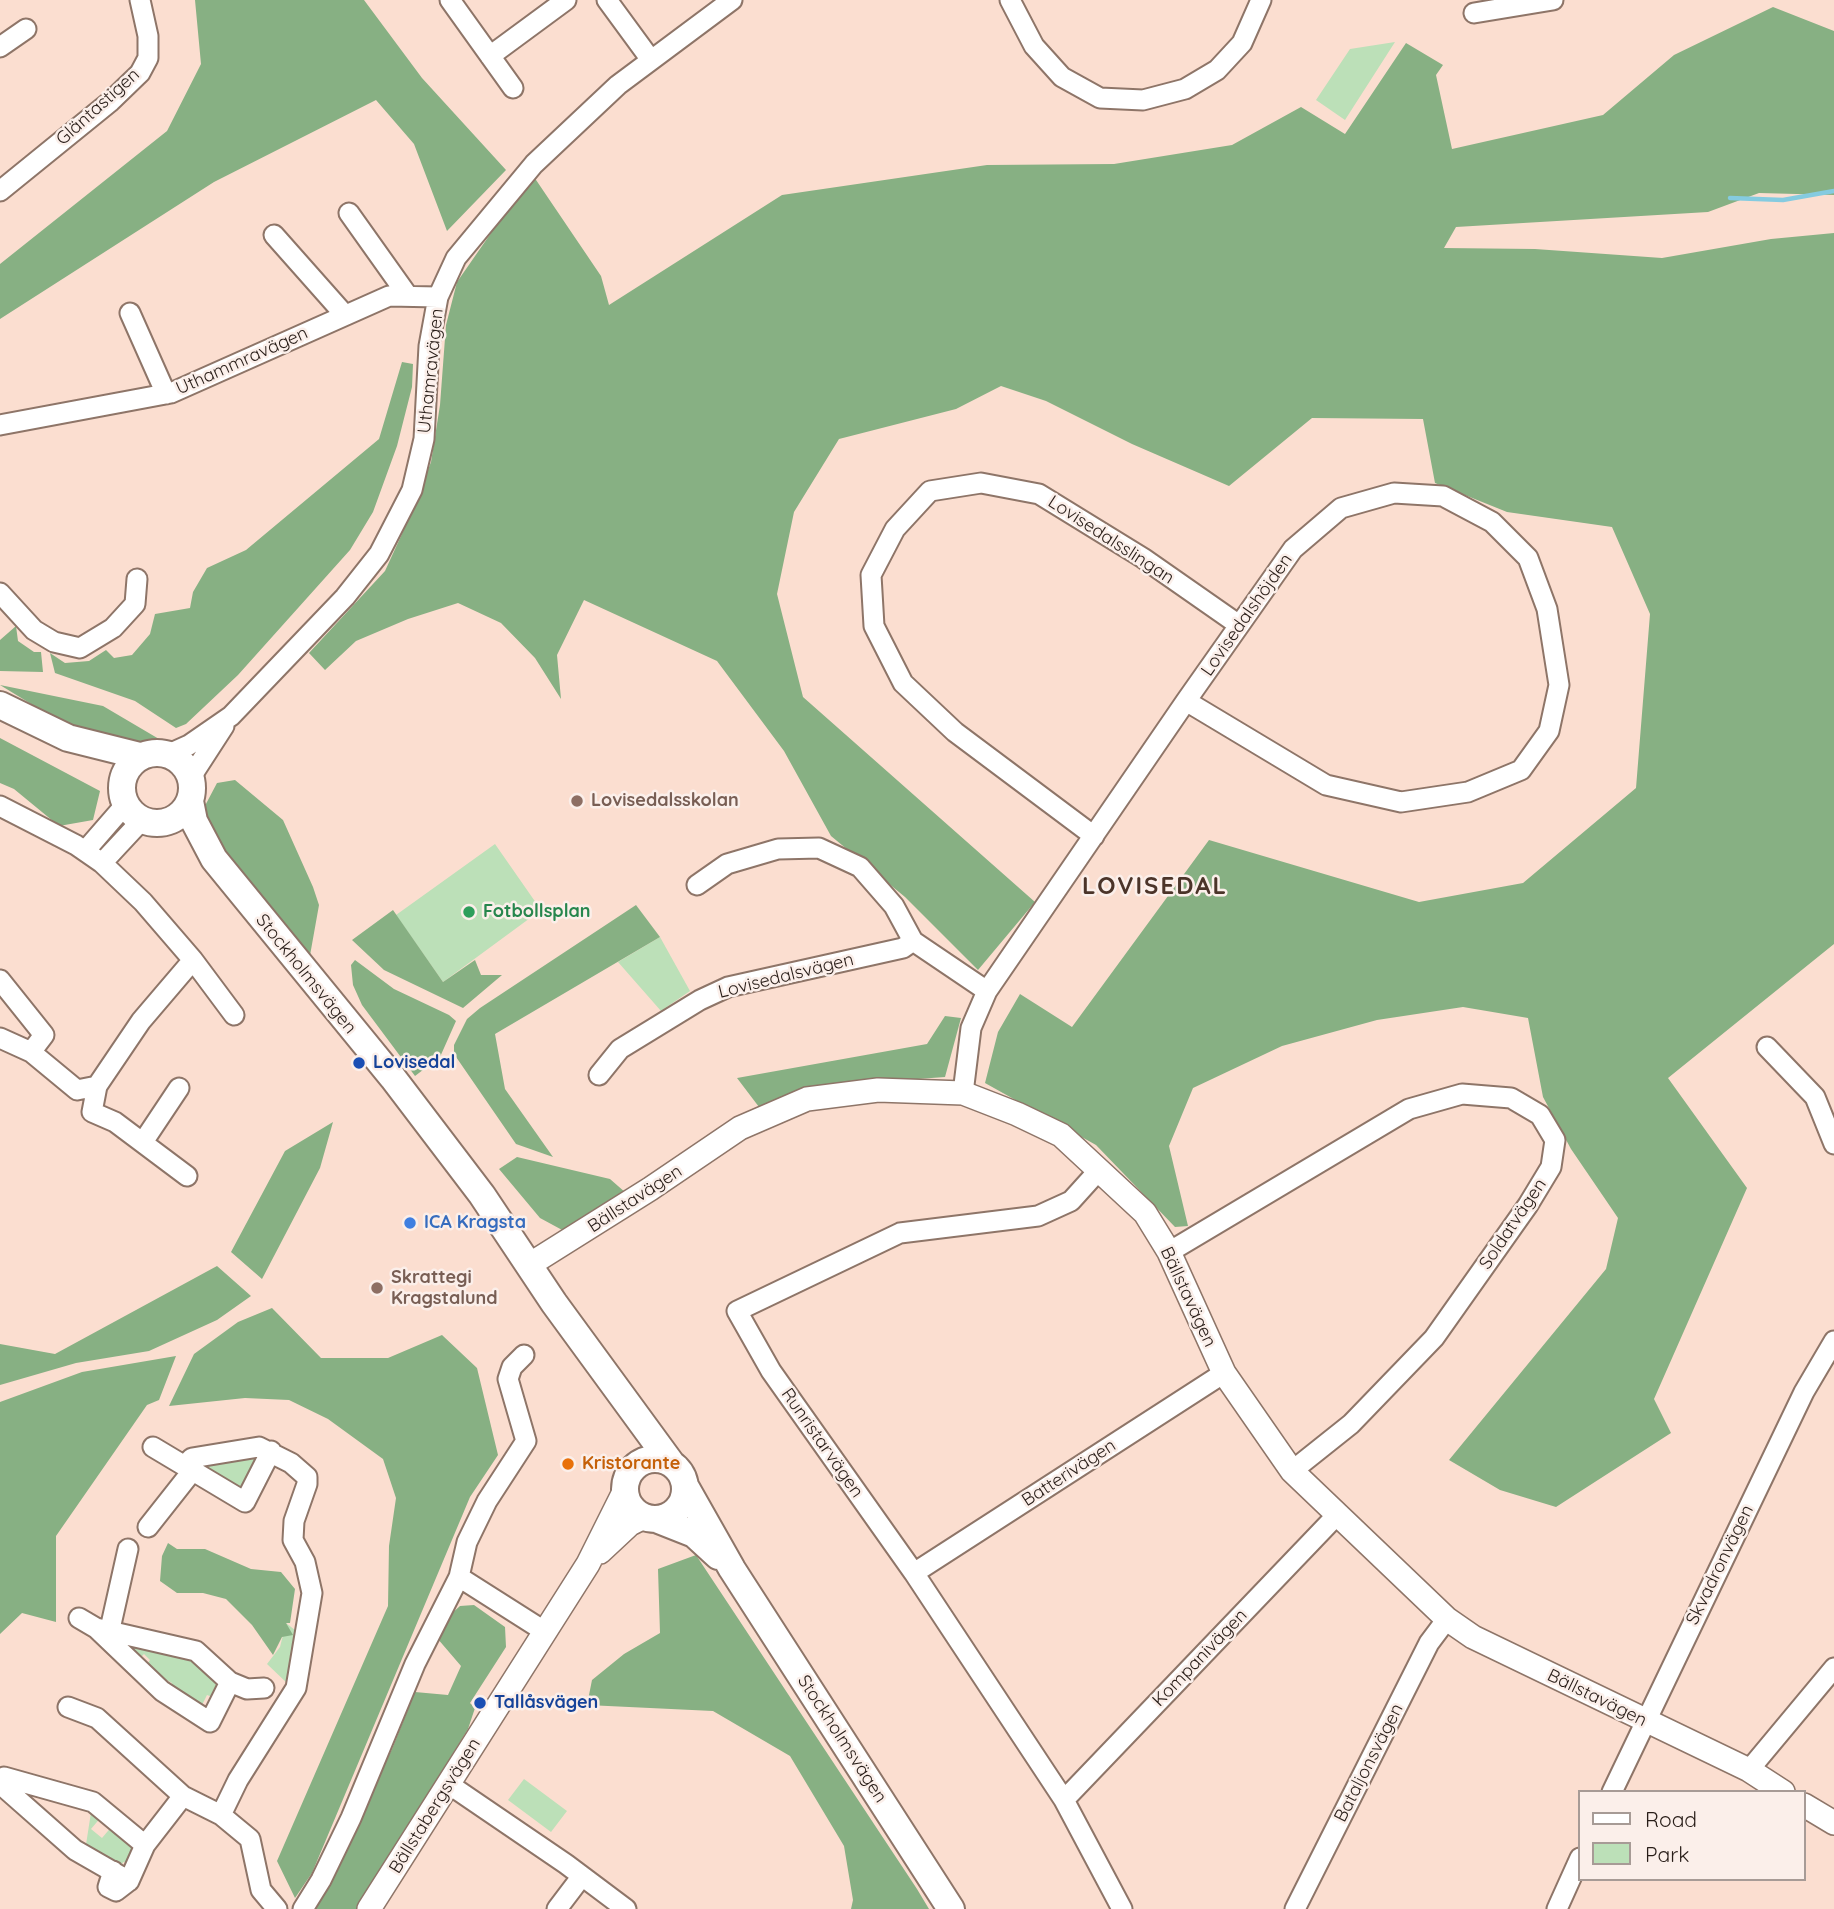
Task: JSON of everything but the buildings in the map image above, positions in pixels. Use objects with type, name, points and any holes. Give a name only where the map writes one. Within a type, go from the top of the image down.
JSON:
[{"type":"main road","name":"Stockholmsvägen","points":[[0,705],[68,738],[140,756]]},
{"type":"main road","name":"Stockholmsvägen","points":[[68,738],[113,774],[137,808],[214,859]]},
{"type":"main road","points":[[152,752],[169,754],[180,760],[190,789],[178,817],[137,808],[130,765],[140,756],[152,752]]},
{"type":"main road","name":"Stockholmsvägen","points":[[190,789],[194,821],[214,859],[393,1078],[482,1195],[671,1463]]},
{"type":"main road","name":"Stockholmsvägen","points":[[622,1394],[634,1449],[629,1479]]},
{"type":"main road","points":[[650,1459],[671,1463],[682,1476],[684,1496],[675,1510],[650,1518],[629,1504],[629,1479],[650,1459]]},
{"type":"main road","name":"Stockholmsvägen","points":[[685,1486],[732,1569],[951,1909]]},
{"type":"main road","name":"Stockholmsvägen","points":[[650,1518],[694,1534],[732,1569]]},
{"type":"street","name":"Gläntastigen","points":[[0,191],[111,101],[140,73],[148,58],[148,36],[140,0]]},
{"type":"street","points":[[450,0],[513,88]]},
{"type":"street","points":[[490,55],[566,0]]},
{"type":"street","points":[[607,0],[651,60]]},
{"type":"street","name":"Uthamravägen","points":[[169,754],[190,745],[231,716],[277,671],[379,554],[412,490],[424,439],[429,346],[438,297],[456,258],[534,164],[618,85],[732,0]]},
{"type":"street","points":[[1010,0],[1034,46],[1062,77],[1100,98],[1143,100],[1185,89],[1217,70],[1242,43],[1261,0]]},
{"type":"street","points":[[1474,13],[1553,0]]},
{"type":"street","points":[[0,47],[26,29]]},
{"type":"street","points":[[349,213],[408,296]]},
{"type":"street","points":[[274,236],[344,314]]},
{"type":"street","name":"Uthammravägen","points":[[0,425],[166,394],[206,380],[344,314],[389,296],[438,297]]},
{"type":"street","points":[[130,313],[166,394]]},
{"type":"street","name":"Lovisedalsslingan","points":[[1094,836],[955,732],[903,683],[874,626],[871,575],[895,529],[930,491],[981,484],[1040,494],[1143,558],[1239,625]]},
{"type":"street","name":"Lovisedalshöjden","points":[[963,1093],[971,1028],[987,991],[1186,701],[1293,549],[1341,508],[1394,493],[1443,496],[1492,522],[1528,558],[1547,609],[1559,685],[1549,731],[1521,770],[1468,792],[1401,802],[1326,786],[1186,701]]},
{"type":"street","points":[[0,593],[34,630],[54,642],[80,648],[113,628],[135,604],[137,579]]},
{"type":"street","name":"Uthamravägen","points":[[190,789],[231,716]]},
{"type":"street","points":[[0,806],[93,857],[142,902],[193,960],[234,1015]]},
{"type":"street","points":[[93,857],[137,808]]},
{"type":"street","points":[[697,886],[727,864],[778,849],[818,848],[860,867],[894,906],[913,941],[987,991]]},
{"type":"street","name":"Lovisedalsvägen","points":[[599,1075],[620,1049],[700,1000],[728,987],[903,947],[913,941]]},
{"type":"street","points":[[187,1176],[115,1122],[92,1112],[97,1086],[141,1021],[193,960]]},
{"type":"street","points":[[0,980],[44,1035],[31,1052]]},
{"type":"street","points":[[0,1038],[31,1052],[77,1090],[97,1086]]},
{"type":"street","points":[[1766,1047],[1815,1097],[1826,1118],[1834,1144]]},
{"type":"street","points":[[143,1142],[180,1088]]},
{"type":"street","name":"Bällstavägen","points":[[529,1265],[630,1202],[740,1128],[807,1099],[878,1090],[963,1093],[1061,1135],[1145,1213],[1169,1252],[1224,1373],[1292,1471],[1336,1516],[1447,1619],[1473,1637],[1749,1770],[1780,1790]]},
{"type":"street","name":"Soldatvägen","points":[[1169,1252],[1409,1110],[1462,1094],[1511,1098],[1540,1115],[1555,1140],[1551,1167],[1528,1205],[1434,1338],[1351,1424],[1292,1471]]},
{"type":"street","name":"Runristarvägen","points":[[1100,1170],[1071,1201],[1038,1216],[900,1233],[737,1311],[771,1371],[914,1573],[1064,1800],[1122,1909]]},
{"type":"street","name":"Skvadronvägen","points":[[1613,1790],[1804,1392],[1834,1341]]},
{"type":"street","points":[[303,1909],[321,1880],[351,1818],[415,1664],[459,1577],[467,1542],[487,1501],[526,1441],[508,1379],[512,1367],[524,1355]]},
{"type":"street","name":"Batterivägen","points":[[914,1573],[1224,1373]]},
{"type":"street","points":[[153,1447],[245,1502],[271,1451]]},
{"type":"street","points":[[148,1527],[190,1467],[192,1458],[259,1447],[271,1451],[307,1477],[294,1521],[293,1539],[305,1562],[312,1593],[296,1688],[238,1780],[221,1815]]},
{"type":"street","name":"Bällstabergsvägen","points":[[369,1909],[450,1785],[587,1564],[629,1479]]},
{"type":"street","name":"Kompanivägen","points":[[1064,1800],[1336,1516]]},
{"type":"street","name":"Bällstabergsvägen","points":[[587,1564],[630,1524],[650,1518]]},
{"type":"street","points":[[95,1625],[128,1549]]},
{"type":"street","points":[[459,1577],[544,1631]]},
{"type":"street","name":"Bataljonsvägen","points":[[1295,1909],[1429,1643],[1447,1619]]},
{"type":"street","points":[[95,1625],[162,1691],[210,1722],[230,1682]]},
{"type":"street","points":[[95,1625],[196,1651],[230,1682],[247,1689],[264,1688]]},
{"type":"street","points":[[1749,1770],[1834,1668]]},
{"type":"street","points":[[68,1707],[97,1718],[183,1796],[221,1815],[250,1839],[261,1890],[277,1909]]},
{"type":"street","points":[[145,1845],[93,1802],[5,1783],[75,1850],[121,1876],[183,1796]]},
{"type":"street","points":[[450,1785],[625,1909]]},
{"type":"street","points":[[1806,1806],[1834,1823]]},
{"type":"street","points":[[1560,1908],[1578,1863]]},
{"type":"street","points":[[556,1909],[582,1876]]},
{"type":"green space","points":[[195,0],[364,0],[422,78],[506,170],[447,231],[414,144],[376,100],[214,182],[0,319],[0,264],[167,131],[201,64]]},
{"type":"green space","points":[[1773,7],[1834,31],[1834,195],[1759,193],[1708,212],[1456,227],[1444,248],[1535,249],[1662,258],[1771,239],[1834,233],[1834,944],[1668,1078],[1747,1188],[1654,1399],[1671,1433],[1556,1507],[1500,1490],[1449,1460],[1606,1269],[1618,1218],[1571,1149],[1543,1097],[1528,1018],[1463,1007],[1377,1020],[1282,1046],[1193,1088],[1169,1146],[1188,1226],[1175,1227],[1096,1145],[985,1083],[998,1032],[1020,994],[1072,1027],[1209,840],[1419,902],[1523,883],[1636,788],[1650,614],[1612,527],[1507,512],[1435,483],[1423,419],[1312,418],[1229,486],[1132,444],[1046,401],[1001,386],[956,409],[839,439],[794,512],[777,594],[803,697],[1035,902],[978,970],[905,897],[831,836],[784,751],[717,661],[584,600],[557,655],[561,699],[535,658],[501,623],[458,603],[408,619],[356,641],[325,670],[309,653],[385,571],[431,462],[440,405],[446,325],[457,282],[532,174],[601,276],[609,305],[782,195],[987,165],[1114,164],[1232,145],[1301,107],[1345,134],[1406,43],[1443,65],[1436,75],[1452,149],[1603,115],[1674,55]]},
{"type":"green space","points":[[1395,42],[1345,120],[1316,100],[1350,49]]},
{"type":"green space","points":[[402,362],[413,364],[412,387],[397,446],[373,512],[350,550],[238,675],[186,724],[176,728],[135,701],[55,673],[50,653],[65,663],[89,661],[106,650],[114,658],[132,655],[150,634],[155,614],[190,608],[193,592],[207,568],[246,550],[379,439]]},
{"type":"green space","points":[[16,626],[18,641],[34,652],[41,652],[43,672],[0,671],[0,640]]},
{"type":"green space","points":[[0,685],[103,706],[159,739],[130,746],[116,746],[59,721]]},
{"type":"green space","points":[[0,738],[100,791],[93,820],[59,826],[14,789],[0,783]]},
{"type":"green space","points":[[235,780],[283,820],[313,887],[319,905],[309,961],[198,819],[217,783]]},
{"type":"green space","name":"Fotbollsplan","points":[[495,844],[541,910],[443,982],[396,915]]},
{"type":"green space","points":[[636,905],[660,937],[495,1034],[505,1089],[553,1157],[516,1144],[454,1054],[454,1045],[467,1019]]},
{"type":"green space","points":[[393,910],[443,982],[475,960],[481,975],[502,975],[463,1008],[384,970],[352,940]]},
{"type":"green space","points":[[660,937],[690,991],[661,1011],[618,962]]},
{"type":"green space","points":[[355,960],[394,989],[449,1015],[456,1021],[440,1057],[415,1076],[362,1005],[353,985],[351,965]]},
{"type":"green space","points":[[945,1016],[961,1018],[945,1077],[808,1087],[759,1107],[737,1078],[927,1044]]},
{"type":"green space","points":[[333,1122],[320,1168],[262,1279],[231,1252],[285,1151]]},
{"type":"green space","points":[[517,1157],[610,1179],[626,1193],[564,1231],[540,1218],[499,1169]]},
{"type":"green space","points":[[217,1266],[251,1296],[217,1320],[149,1351],[76,1363],[0,1385],[0,1344],[55,1354]]},
{"type":"green space","points":[[272,1308],[321,1358],[388,1358],[442,1335],[477,1368],[498,1455],[470,1497],[312,1873],[295,1898],[277,1861],[388,1606],[389,1546],[396,1498],[383,1459],[328,1419],[289,1400],[245,1398],[169,1406],[194,1354],[238,1322]]},
{"type":"green space","points":[[176,1356],[159,1400],[147,1405],[56,1536],[56,1622],[22,1613],[0,1634],[0,1402],[82,1372]]},
{"type":"green space","points":[[254,1452],[255,1465],[244,1495],[200,1471],[201,1463]]},
{"type":"green space","points":[[168,1543],[177,1549],[205,1549],[251,1569],[281,1572],[295,1589],[290,1623],[286,1623],[293,1635],[282,1637],[273,1655],[252,1625],[226,1599],[203,1593],[177,1593],[160,1581],[162,1556]]},
{"type":"green space","points":[[696,1555],[929,1909],[851,1909],[853,1900],[844,1846],[790,1756],[713,1711],[587,1705],[592,1680],[624,1654],[660,1633],[658,1569]]},
{"type":"green space","points":[[474,1605],[505,1627],[506,1647],[470,1703],[475,1708],[468,1729],[357,1909],[315,1909],[392,1749],[415,1692],[448,1695],[461,1666],[437,1638],[450,1615],[460,1606]]},
{"type":"green space","points":[[286,1623],[300,1634],[288,1684],[267,1664],[280,1647]]},
{"type":"green space","points":[[111,1635],[178,1651],[226,1683],[218,1699],[207,1695],[199,1711],[172,1688],[172,1683],[144,1668],[150,1660],[144,1654],[137,1661]]},
{"type":"green space","points":[[524,1779],[567,1811],[551,1832],[508,1800]]},
{"type":"green space","points":[[92,1806],[102,1816],[91,1829],[102,1838],[113,1825],[133,1845],[136,1852],[133,1865],[123,1862],[120,1871],[85,1851]]},
{"type":"waterway","points":[[1730,198],[1783,200],[1834,191]]},
{"type":"place","name":"Lovisedalsskolan","points":[[577,801]]},
{"type":"place","name":"Fotbollsplan","points":[[469,912]]},
{"type":"place","name":"Lovisedal","points":[[359,1063]]},
{"type":"place","name":"ICA Kragsta","points":[[410,1223]]},
{"type":"place","name":"Skrattegi Kragstalund","points":[[377,1288]]},
{"type":"place","name":"Kristorante","points":[[568,1464]]},
{"type":"place","name":"Tallåsvägen","points":[[480,1703]]},
{"type":"district","name":"LOVISEDAL","points":[[1155,887]]}]
